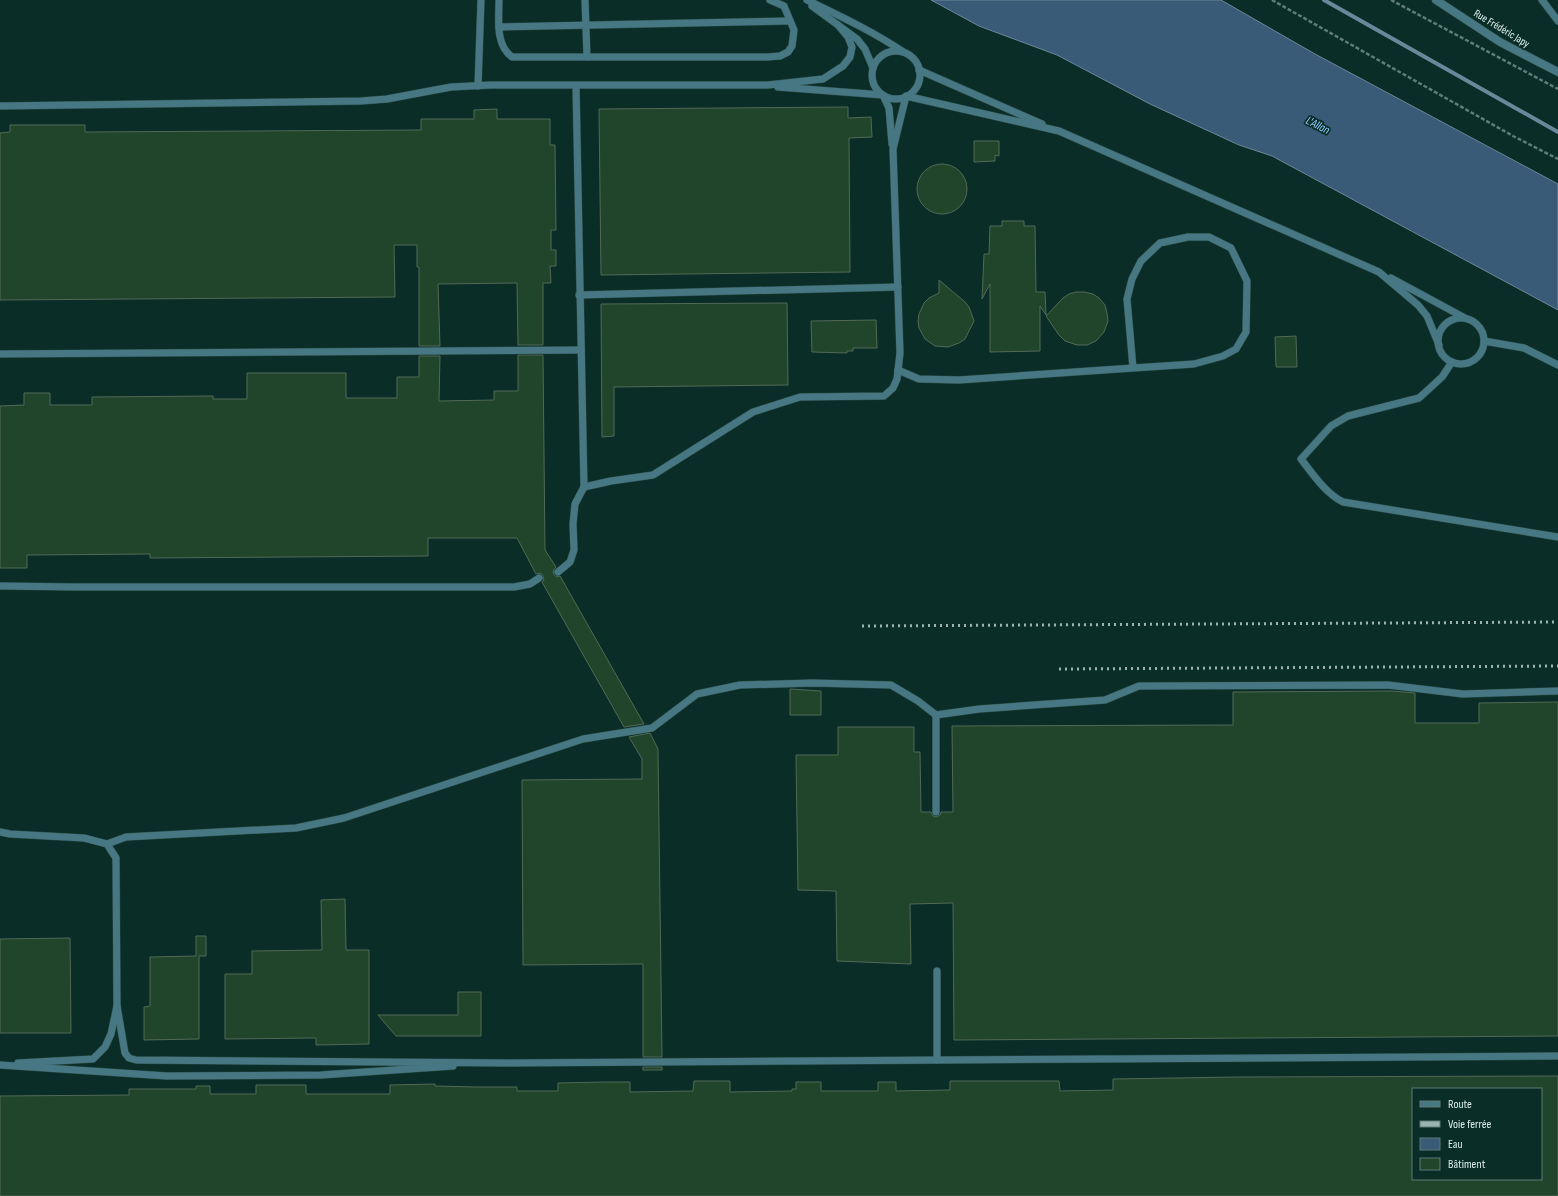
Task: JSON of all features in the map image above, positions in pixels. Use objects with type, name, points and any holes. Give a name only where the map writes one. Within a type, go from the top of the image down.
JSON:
[{"type":"street","name":"Rue Frédéric Japy","points":[[1436,0],[1500,42],[1558,72]]},
{"type":"lane","points":[[478,86],[481,0]]},
{"type":"lane","points":[[499,0],[500,39],[506,52],[512,57],[780,56],[788,52],[792,46],[794,30],[790,21],[786,3],[770,0]]},
{"type":"lane","points":[[585,0],[586,57]]},
{"type":"lane","points":[[806,0],[857,39],[865,49],[873,68]]},
{"type":"lane","points":[[806,0],[843,17],[886,40],[911,56],[916,62],[919,70],[917,85],[912,92],[906,96],[890,98],[877,90],[873,83],[873,68],[876,61],[882,55],[896,51],[904,52]]},
{"type":"lane","points":[[1542,0],[1558,21]]},
{"type":"lane","points":[[499,27],[790,21]]},
{"type":"lane","points":[[0,106],[361,101],[387,99],[451,86],[768,85],[823,79],[843,66],[850,57],[852,47],[848,37],[838,25]]},
{"type":"lane","points":[[919,70],[1379,272],[1474,322],[1483,333],[1484,341],[1480,355],[1474,360],[1460,364],[1452,362],[1446,358],[1441,352],[1427,316],[1418,305],[1379,272]]},
{"type":"lane","points":[[768,85],[787,88],[883,95]]},
{"type":"lane","points":[[558,572],[570,562],[574,550],[573,524],[575,504],[584,487],[576,86]]},
{"type":"lane","points":[[584,487],[610,481],[653,475],[753,412],[800,397],[884,396],[894,388],[898,379],[900,353],[893,149],[889,108],[883,95]]},
{"type":"lane","points":[[906,96],[1059,131]]},
{"type":"lane","points":[[893,149],[906,96]]},
{"type":"lane","points":[[898,370],[920,379],[959,380],[1194,364],[1223,356],[1236,349],[1246,332],[1246,281],[1231,248],[1209,237],[1188,237],[1160,243],[1142,261],[1132,279],[1127,299],[1133,368]]},
{"type":"lane","points":[[579,295],[898,286]]},
{"type":"lane","points":[[1439,345],[1441,330],[1446,324],[1459,318],[1467,319]]},
{"type":"lane","points":[[1484,341],[1524,348],[1558,364]]},
{"type":"lane","points":[[0,354],[581,350]]},
{"type":"lane","points":[[1452,362],[1442,377],[1419,398],[1348,416],[1331,426],[1301,459],[1320,483],[1337,499],[1343,502],[1558,537]]},
{"type":"lane","points":[[0,586],[514,586],[530,584],[539,578]]},
{"type":"lane","points":[[0,832],[10,834],[84,838],[107,844],[126,836],[296,828],[344,818],[583,739],[652,728],[697,694],[740,685],[813,683],[891,685],[918,701],[936,715],[979,709],[1105,700],[1139,686],[1388,686],[1463,694],[1558,691]]},
{"type":"lane","points":[[936,715],[936,812]]},
{"type":"lane","points":[[107,844],[116,858],[117,1006],[125,1053],[129,1058],[136,1060],[509,1063],[1558,1056]]},
{"type":"lane","points":[[937,971],[937,1060]]},
{"type":"lane","points":[[0,1064],[93,1059],[105,1047],[111,1034],[117,1006]]},
{"type":"lane","points":[[0,1064],[175,1076],[321,1075],[509,1063]]},
{"type":"path","points":[[1272,0],[1558,160]]},
{"type":"path","points":[[1392,0],[1558,89]]},
{"type":"water","name":"L'Allan","points":[[931,0],[1221,0],[1315,54],[1558,184],[1558,310],[1272,156],[1239,145],[1150,104],[1057,55],[979,26]]},
{"type":"building","points":[[848,107],[848,118],[871,117],[872,137],[849,138],[850,272],[601,275],[599,109]]},
{"type":"building","points":[[497,109],[497,119],[550,119],[550,145],[555,145],[556,230],[551,230],[551,250],[556,250],[556,266],[550,266],[551,283],[543,283],[543,345],[518,345],[517,283],[438,284],[440,346],[419,346],[419,267],[417,267],[417,245],[394,245],[395,297],[0,300],[0,133],[10,132],[10,125],[85,125],[85,132],[421,130],[421,119],[474,119],[474,110]]},
{"type":"building","points":[[974,141],[999,141],[999,156],[995,155],[995,161],[974,162]]},
{"type":"building","points":[[942,164],[951,166],[960,171],[965,180],[967,189],[965,198],[960,207],[951,212],[942,214],[933,212],[924,207],[919,198],[917,189],[919,180],[924,171],[933,166]]},
{"type":"building","points":[[1002,221],[1024,221],[1024,226],[1035,226],[1036,292],[1045,292],[1046,315],[1040,306],[1040,351],[990,352],[990,284],[982,299],[984,254],[989,254],[990,226],[1002,226]]},
{"type":"building","points":[[939,280],[965,302],[969,307],[974,321],[965,339],[948,347],[935,346],[925,339],[919,328],[918,321],[919,314],[924,303],[929,298],[939,293]]},
{"type":"building","points":[[1076,292],[1093,294],[1099,298],[1105,305],[1107,313],[1108,321],[1104,332],[1096,341],[1087,345],[1077,345],[1065,341],[1046,316],[1063,298]]},
{"type":"building","points":[[787,303],[788,385],[614,387],[614,436],[602,437],[601,304]]},
{"type":"building","points":[[876,320],[877,348],[853,348],[853,351],[847,351],[847,353],[812,352],[811,321]]},
{"type":"building","points":[[1296,336],[1297,367],[1276,367],[1275,337]]},
{"type":"building","points":[[518,355],[543,355],[545,550],[556,567],[553,571],[554,575],[557,577],[560,576],[644,724],[624,727],[542,582],[544,580],[543,576],[541,573],[536,574],[517,538],[428,538],[428,556],[150,558],[150,554],[27,555],[27,568],[0,568],[0,406],[24,405],[24,393],[50,393],[50,405],[92,405],[92,397],[213,396],[213,399],[247,399],[247,373],[346,373],[346,398],[397,398],[397,377],[419,377],[419,356],[440,356],[439,401],[494,400],[494,391],[518,391]]},
{"type":"building","points":[[790,689],[821,691],[821,715],[790,715]]},
{"type":"building","points":[[1392,691],[1415,693],[1415,723],[1479,723],[1479,703],[1558,702],[1558,1036],[954,1040],[953,903],[910,904],[911,964],[837,961],[836,891],[798,890],[796,755],[838,755],[838,727],[914,727],[914,752],[920,752],[921,812],[931,812],[933,816],[936,817],[940,815],[941,812],[953,812],[952,726],[1233,725],[1233,692]]},
{"type":"building","points":[[650,733],[658,749],[662,1057],[643,1057],[643,964],[523,965],[522,780],[642,779],[642,759],[629,737]]},
{"type":"building","points":[[345,899],[346,950],[369,950],[369,1044],[316,1045],[316,1038],[225,1039],[225,974],[252,974],[252,951],[322,950],[321,900]]},
{"type":"building","points":[[196,936],[206,936],[206,956],[199,956],[199,1039],[144,1040],[144,1007],[150,1006],[150,957],[196,956]]},
{"type":"building","points":[[70,938],[71,1033],[0,1033],[0,939]]},
{"type":"building","points":[[458,992],[481,992],[481,1036],[396,1036],[378,1015],[458,1015]]},
{"type":"building","points":[[643,1067],[662,1067],[662,1070],[643,1070]]},
{"type":"building","points":[[1558,1076],[1558,1196],[0,1196],[0,1096],[129,1095],[129,1089],[196,1089],[196,1086],[210,1086],[210,1094],[256,1094],[256,1085],[306,1085],[306,1094],[390,1094],[390,1085],[435,1084],[435,1086],[517,1087],[517,1091],[558,1091],[558,1083],[604,1082],[630,1082],[630,1092],[693,1091],[694,1081],[730,1081],[730,1092],[792,1091],[792,1089],[796,1089],[796,1082],[821,1082],[821,1091],[878,1091],[878,1082],[896,1082],[896,1091],[950,1090],[950,1081],[1059,1081],[1060,1091],[1113,1090],[1113,1079]]},
{"type":"waterway","points":[[1324,0],[1558,132]]},
{"type":"railway","points":[[862,626],[1558,622]]},
{"type":"railway","points":[[1059,669],[1558,666]]}]
